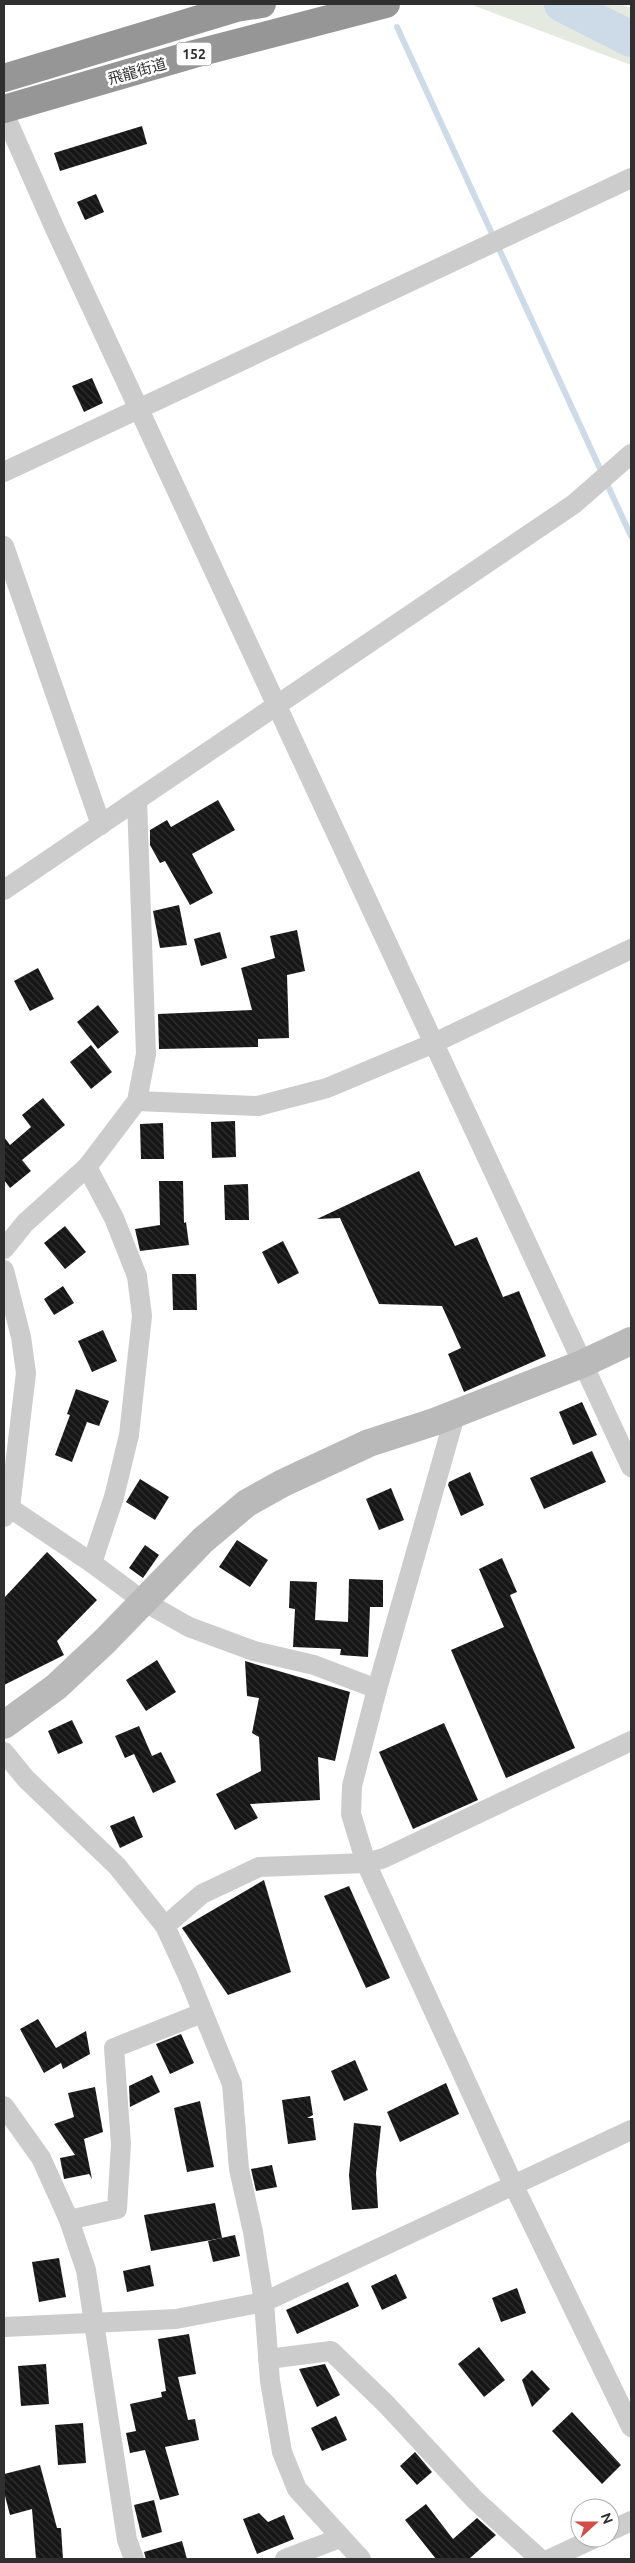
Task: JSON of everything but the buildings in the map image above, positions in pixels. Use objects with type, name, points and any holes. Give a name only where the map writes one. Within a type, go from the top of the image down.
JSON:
[{"type":"highway","name":"飛龍街道","points":[[4,111],[194,54],[386,4]]},
{"type":"highway","name":"飛龍街道","points":[[4,78],[244,5]]},
{"type":"street","points":[[4,111],[56,231],[140,408],[631,1467]]},
{"type":"street","points":[[4,472],[631,178]]},
{"type":"street","points":[[4,890],[574,504],[631,454]]},
{"type":"street","points":[[4,546],[101,825]]},
{"type":"street","points":[[4,1249],[25,1223],[87,1167],[137,1101],[146,1054],[137,801]]},
{"type":"street","points":[[137,1101],[258,1106],[327,1088],[434,1043],[631,949]]},
{"type":"street","points":[[87,1167],[114,1218],[138,1276],[142,1316],[129,1435],[114,1497],[92,1563]]},
{"type":"street","points":[[4,1270],[21,1337],[26,1373],[7,1513],[92,1563],[143,1601],[190,1627],[244,1648],[314,1665],[377,1689]]},
{"type":"street","points":[[4,1725],[56,1687],[203,1540],[247,1503],[283,1483],[369,1444],[582,1364],[631,1341]]},
{"type":"street","points":[[456,1412],[377,1689],[352,1786],[351,1814],[366,1863],[513,2184],[631,2427]]},
{"type":"street","points":[[165,1926],[202,1894],[259,1867],[366,1863],[384,1858],[631,1741]]},
{"type":"street","points":[[4,1752],[26,1779],[117,1866],[165,1926],[232,2084],[239,2169],[253,2232],[264,2302],[268,2359],[282,2452],[297,2489],[361,2559]]},
{"type":"street","points":[[69,2220],[117,2209],[121,2144],[114,2048],[202,2013]]},
{"type":"street","points":[[4,2106],[41,2158],[69,2220],[86,2270],[124,2521],[134,2559]]},
{"type":"street","points":[[4,2327],[176,2319],[264,2302],[631,2130]]},
{"type":"street","points":[[268,2359],[331,2351],[386,2404],[474,2499],[540,2559]]},
{"type":"street","points":[[284,2559],[340,2538]]},
{"type":"street","points":[[550,2559],[574,2548]]},
{"type":"shaded area","points":[[470,4],[621,4],[631,8],[631,65]]},
{"type":"waterway","points":[[562,4],[631,39]]},
{"type":"waterway","points":[[397,27],[631,536]]}]
